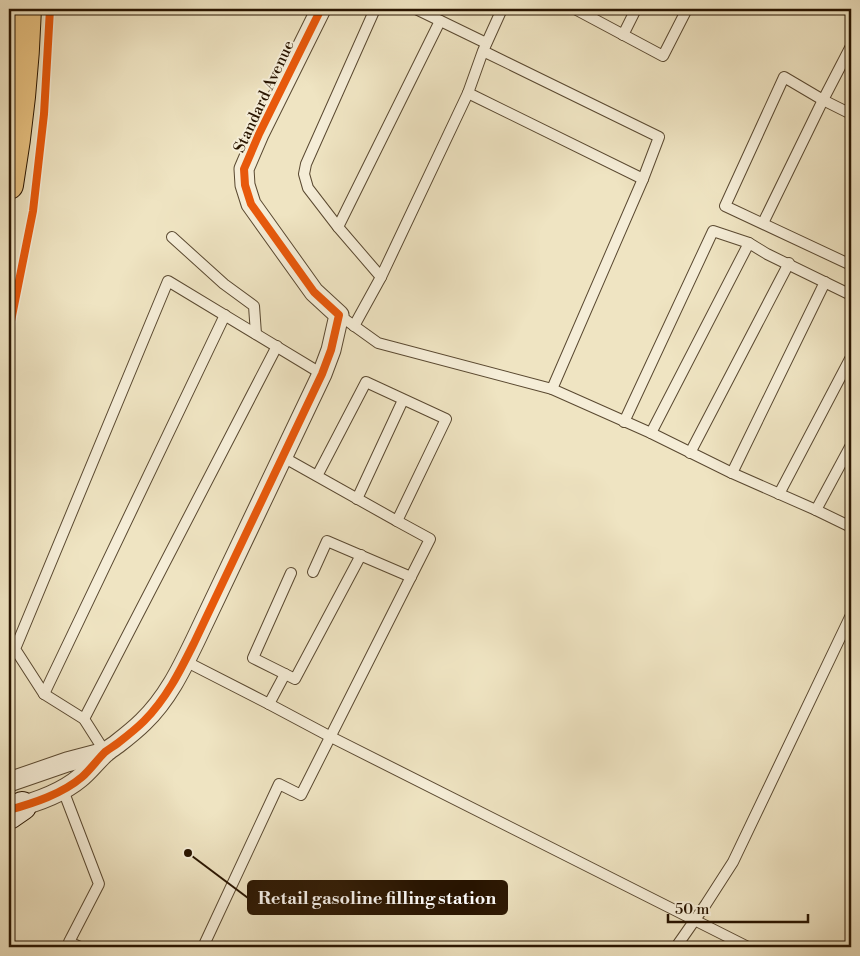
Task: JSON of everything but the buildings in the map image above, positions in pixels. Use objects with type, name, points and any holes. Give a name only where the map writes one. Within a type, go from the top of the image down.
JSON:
[{"type":"highway","points":[[9,185],[22,92],[27,9]]},
{"type":"street","name":"Standard Avenue","points":[[320,9],[244,169],[245,186],[251,204],[314,292],[346,321]]},
{"type":"street","points":[[13,810],[60,791],[87,772],[105,752],[137,728],[151,714],[165,695],[185,661],[346,321]]},
{"type":"street","points":[[16,780],[67,762],[105,752]]},
{"type":"lane","points":[[375,9],[306,164],[304,174],[308,188],[338,227],[381,277]]},
{"type":"lane","points":[[416,9],[659,137],[643,179],[552,389]]},
{"type":"lane","points":[[502,9],[485,47],[468,93],[381,277],[346,321],[378,343],[552,389],[651,433],[732,473],[851,527]]},
{"type":"lane","points":[[623,34],[636,9]]},
{"type":"lane","points":[[578,10],[663,56],[687,9]]},
{"type":"lane","points":[[338,227],[440,21]]},
{"type":"lane","points":[[763,223],[823,100],[851,48]]},
{"type":"lane","points":[[851,114],[784,77],[725,206],[851,265]]},
{"type":"lane","points":[[468,93],[643,179]]},
{"type":"lane","points":[[624,422],[713,231],[749,243],[767,254],[851,295]]},
{"type":"lane","points":[[172,237],[224,284],[254,306],[256,334]]},
{"type":"lane","points":[[651,433],[749,243]]},
{"type":"lane","points":[[690,453],[789,264]]},
{"type":"lane","points":[[105,752],[84,719],[44,694],[15,649],[168,281],[322,374]]},
{"type":"lane","points":[[732,473],[825,282]]},
{"type":"lane","points":[[44,694],[225,315]]},
{"type":"lane","points":[[84,719],[278,346]]},
{"type":"lane","points":[[779,494],[851,357]]},
{"type":"lane","points":[[317,476],[366,382],[446,420],[397,521]]},
{"type":"lane","points":[[357,499],[404,400]]},
{"type":"lane","points":[[816,510],[851,446]]},
{"type":"lane","points":[[203,947],[280,784],[301,795],[430,539],[283,457]]},
{"type":"lane","points":[[313,572],[328,541],[412,577]]},
{"type":"lane","points":[[291,573],[253,658],[295,679],[362,555]]},
{"type":"lane","points":[[676,947],[733,862],[851,615]]},
{"type":"lane","points":[[185,661],[331,737],[748,947]]},
{"type":"lane","points":[[269,704],[285,674]]},
{"type":"lane","points":[[60,791],[98,884],[70,942],[80,947]]},
{"type":"cycle path","points":[[9,331],[33,211],[44,114],[50,9]]},
{"type":"cycle path","points":[[9,810],[47,797],[74,783],[105,752],[141,724],[160,703],[195,641],[322,374],[331,350],[339,315],[314,292],[251,204],[245,185],[244,169],[259,134],[321,9]]},
{"type":"place","name":"Retail gasoline filling station","points":[[188,853]]}]
